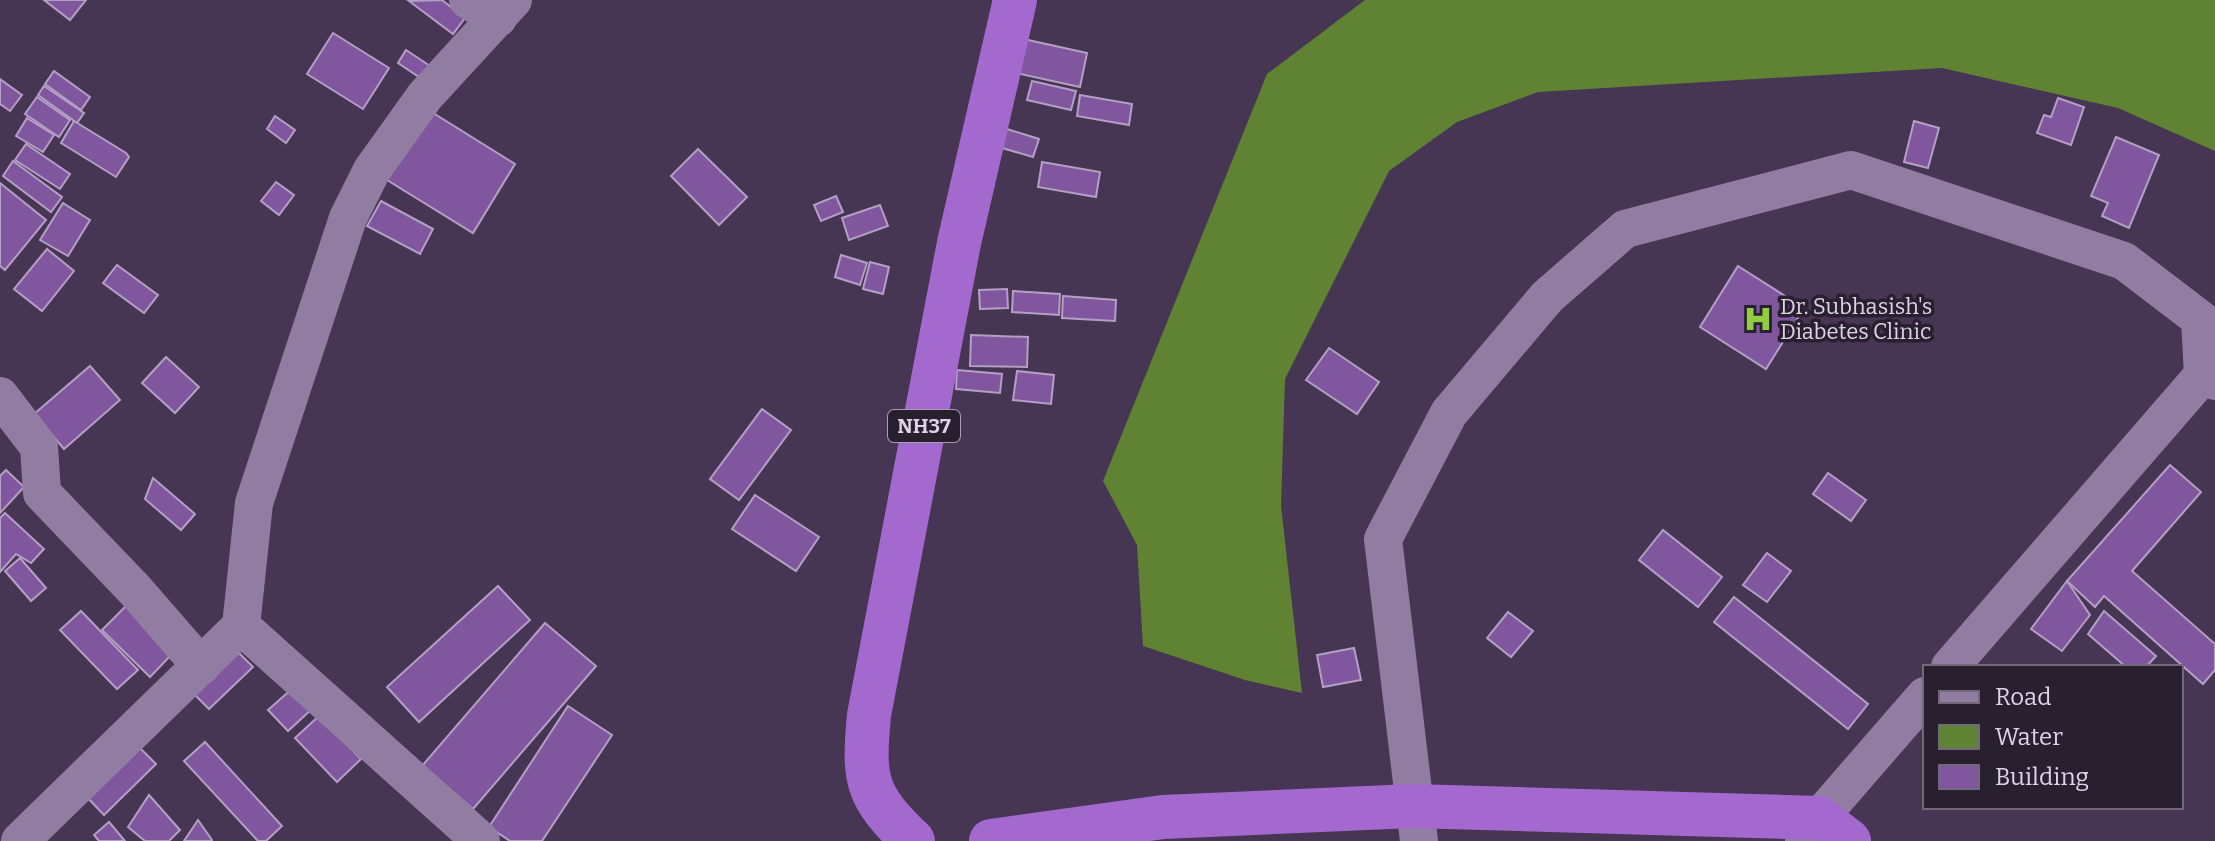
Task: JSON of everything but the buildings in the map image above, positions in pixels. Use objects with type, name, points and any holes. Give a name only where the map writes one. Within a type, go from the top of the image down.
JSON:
[{"type":"highway","name":"NH37","points":[[913,841],[880,808],[870,787],[865,756],[869,715],[959,243],[1015,0]]},
{"type":"highway","points":[[991,841],[1163,817],[1824,833]]},
{"type":"street","points":[[20,841],[241,626],[254,503],[348,218],[372,170],[493,6]]},
{"type":"street","points":[[1415,824],[1383,539],[1449,413],[1547,297],[1625,229],[1851,170],[2124,261],[2200,319],[2209,378],[1952,665]]},
{"type":"street","points":[[0,396],[39,447],[42,493],[135,590],[201,666]]},
{"type":"street","points":[[241,626],[481,841]]},
{"type":"street","points":[[1824,833],[1923,699]]},
{"type":"water","points":[[1365,0],[2215,0],[2215,151],[2118,108],[1942,68],[1538,92],[1457,122],[1389,171],[1285,379],[1281,506],[1302,693],[1245,680],[1143,646],[1137,545],[1103,481],[1267,74]]},
{"type":"place","name":"Dr. Subhasish's Diabetes Clinic","points":[[1758,319]]}]
